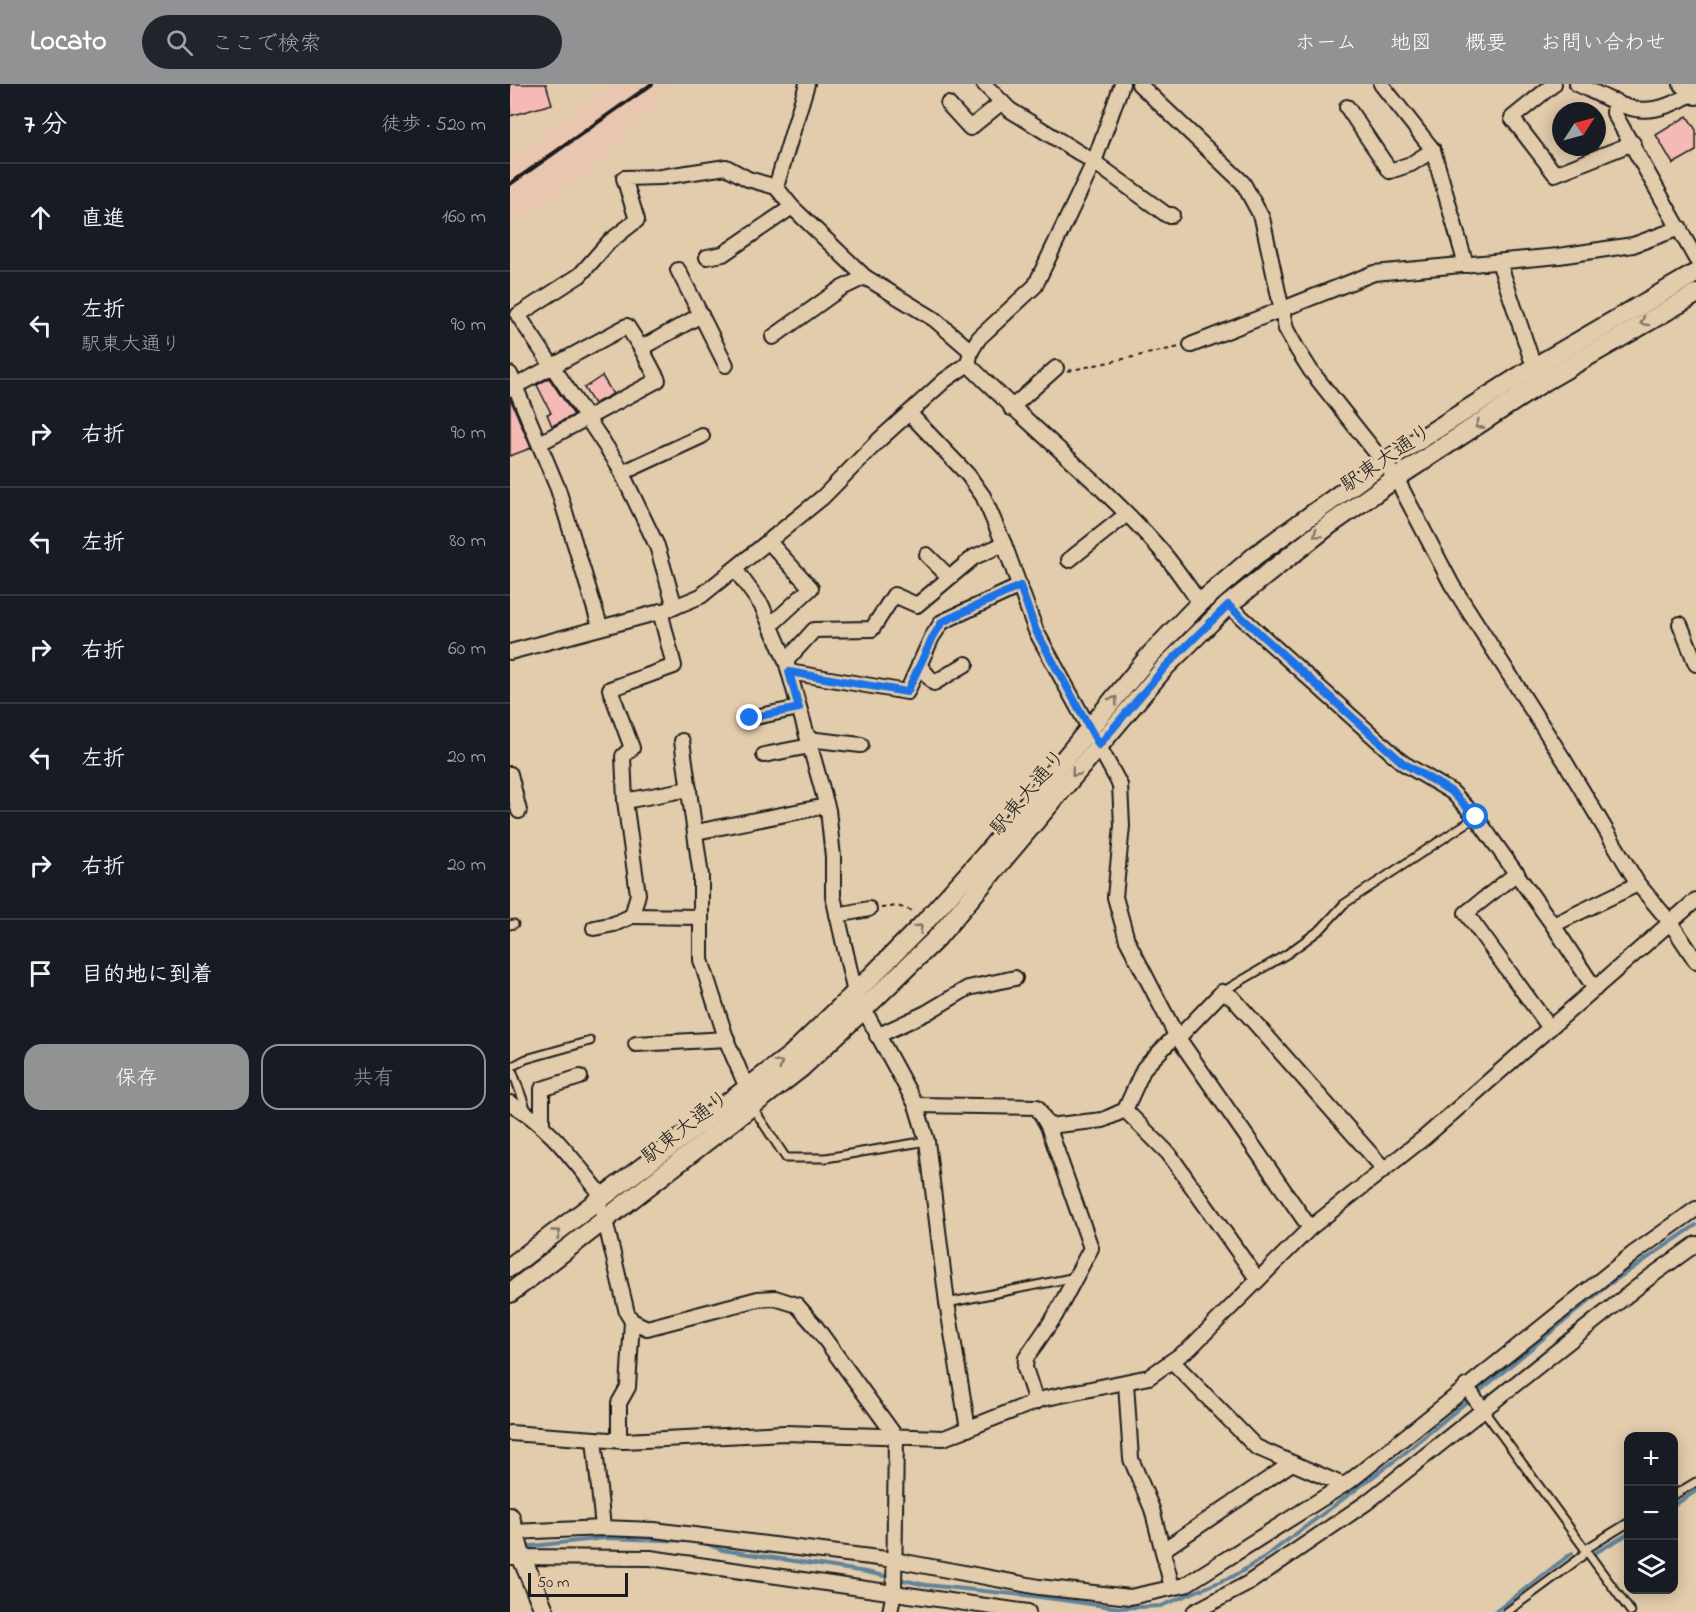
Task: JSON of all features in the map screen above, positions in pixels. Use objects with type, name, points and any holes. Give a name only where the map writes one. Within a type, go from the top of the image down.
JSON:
[{"type":"street","points":[[776,187],[807,84]]},
{"type":"street","points":[[984,84],[1010,110],[1094,162],[1167,215],[1172,215]]},
{"type":"street","points":[[510,652],[675,607],[701,596],[823,497],[879,440],[970,358],[979,338],[1035,286],[1094,162],[1122,84]]},
{"type":"street","points":[[1139,84],[1243,183],[1262,218],[1286,329],[1311,371],[1396,478],[1452,585],[1564,760],[1638,884],[1670,922],[1696,961]]},
{"type":"street","points":[[1381,84],[1433,150],[1466,266]]},
{"type":"street","points":[[1554,84],[1512,117],[1555,174],[1633,143]]},
{"type":"street","points":[[1577,84],[1636,111],[1653,111],[1671,106],[1691,91]]},
{"type":"street","points":[[1615,101],[1614,113],[1633,143],[1696,259]]},
{"type":"street","points":[[948,104],[970,128],[1002,102]]},
{"type":"street","points":[[1347,107],[1390,171],[1411,164],[1433,150]]},
{"type":"street","points":[[675,607],[657,546],[622,473],[518,315],[580,275],[609,242],[637,220],[624,178],[661,177],[726,167],[748,178],[776,187],[792,207],[865,276],[934,319],[1011,408],[1127,514],[1161,549],[1200,603]]},
{"type":"street","points":[[707,257],[723,254],[792,207]]},
{"type":"street","points":[[1191,345],[1374,273],[1466,266],[1633,245],[1680,228]]},
{"type":"street","points":[[1498,262],[1531,358]]},
{"type":"street","points":[[678,270],[726,365]]},
{"type":"street","name":"駅東大通り","points":[[510,1267],[749,1097],[801,1068],[864,1009],[937,938],[1094,737],[1152,654],[1200,603],[1256,555],[1383,463],[1531,369],[1696,273]]},
{"type":"street","points":[[773,337],[840,289],[865,276]]},
{"type":"street","name":"駅東大通り","points":[[510,1293],[605,1220],[749,1097],[927,920],[1094,737],[1228,605],[1311,538],[1396,478],[1540,384],[1696,294]]},
{"type":"street","points":[[641,348],[701,315]]},
{"type":"street","points":[[540,443],[587,420],[658,380],[627,326],[551,367],[512,384],[540,443],[558,489],[600,626]]},
{"type":"street","points":[[1011,408],[1056,368]]},
{"type":"street","points":[[910,414],[978,489],[1005,543],[1036,631],[1120,785],[1122,826],[1115,897],[1127,940],[1177,1037],[1310,1228]]},
{"type":"street","points":[[622,473],[702,436]]},
{"type":"street","points":[[1069,560],[1127,514]]},
{"type":"street","points":[[769,542],[811,588],[772,624]]},
{"type":"street","points":[[787,666],[814,630],[872,629],[894,595],[917,605],[974,557],[1005,543]]},
{"type":"street","points":[[927,555],[949,577]]},
{"type":"street","points":[[735,569],[755,595],[772,624],[809,742],[826,806],[833,857],[833,896],[855,993],[916,1105],[927,1141],[947,1303],[968,1429]]},
{"type":"street","points":[[787,666],[907,692],[942,622],[1020,586]]},
{"type":"street","points":[[1228,605],[1403,763],[1452,792],[1476,817],[1553,925],[1595,989]]},
{"type":"street","points":[[632,916],[638,894],[625,801],[622,756],[632,748],[610,689],[674,666],[660,611]]},
{"type":"street","points":[[1680,624],[1696,664]]},
{"type":"street","points":[[919,665],[934,683],[966,664]]},
{"type":"street","points":[[750,718],[799,708]]},
{"type":"street","points":[[764,755],[818,738],[861,745]]},
{"type":"street","points":[[682,741],[701,876],[701,960],[749,1097]]},
{"type":"street","points":[[510,774],[519,811]]},
{"type":"street","points":[[625,801],[689,789]]},
{"type":"street","points":[[696,832],[826,806]]},
{"type":"street","points":[[1517,873],[1466,913],[1550,1028]]},
{"type":"street","points":[[1553,925],[1638,884]]},
{"type":"street","points":[[510,1433],[619,1440],[785,1433],[944,1438],[1036,1402],[1149,1377],[1190,1348],[1310,1228],[1384,1169],[1550,1028],[1696,900]]},
{"type":"street","points":[[837,915],[869,909]]},
{"type":"street","points":[[594,928],[614,924],[632,916],[700,916]]},
{"type":"street","points":[[877,1036],[926,1013],[968,988],[1015,978]]},
{"type":"street","points":[[1048,1126],[1103,1120],[1125,1110],[1144,1068],[1222,992],[1232,998],[1384,1169]]},
{"type":"street","points":[[636,1044],[727,1039]]},
{"type":"street","points":[[542,1126],[542,1089],[580,1077]]},
{"type":"street","points":[[510,1103],[528,1113],[554,1137],[602,1200],[627,1313],[632,1321],[647,1328],[758,1299],[775,1298],[797,1305],[816,1327],[896,1437],[894,1592],[890,1612]]},
{"type":"street","points":[[916,1105],[1037,1107],[1048,1126],[1091,1248],[1055,1316],[1026,1358],[1025,1368],[1036,1402]]},
{"type":"street","points":[[1125,1110],[1168,1154],[1258,1280]]},
{"type":"street","points":[[545,1612],[515,1557],[513,1528],[603,1528],[744,1540],[894,1560],[1039,1587],[1130,1597],[1185,1585],[1346,1483],[1634,1253],[1696,1209]]},
{"type":"street","points":[[1194,1612],[1247,1584],[1366,1503],[1650,1277],[1696,1244]]},
{"type":"street","points":[[619,1440],[619,1403],[627,1387],[632,1321]]},
{"type":"street","points":[[1172,1361],[1256,1447],[1346,1483],[1366,1503]]},
{"type":"street","points":[[1126,1383],[1131,1459],[1152,1509],[1172,1587]]},
{"type":"street","points":[[1466,1386],[1484,1411]]},
{"type":"street","points":[[594,1439],[603,1528]]},
{"type":"street","points":[[1163,1550],[1292,1463]]},
{"type":"street","points":[[515,1557],[650,1558],[1028,1612]]},
{"type":"lane","points":[[1222,992],[1287,954],[1321,928],[1344,904],[1476,817]]},
{"type":"lane","points":[[528,1113],[511,1067],[526,1059],[590,1041]]},
{"type":"lane","points":[[749,1097],[786,1158],[826,1158],[927,1141]]},
{"type":"lane","points":[[947,1303],[1076,1277]]},
{"type":"lane","points":[[1484,1411],[1631,1612]]},
{"type":"lane","points":[[1678,1493],[1696,1482]]},
{"type":"lane","points":[[1507,1612],[1585,1552],[1624,1526]]},
{"type":"path","points":[[1056,368],[1070,371],[1094,363],[1191,345]]},
{"type":"path","points":[[869,909],[897,906],[921,913],[927,920]]},
{"type":"shaded area","points":[[613,84],[673,84],[592,168],[510,229],[510,158]]},
{"type":"building","points":[[510,84],[546,84],[552,104],[510,116]]},
{"type":"building","points":[[1687,116],[1696,130],[1696,151],[1673,164],[1656,135]]},
{"type":"building","points":[[602,376],[613,394],[594,404],[584,388]]},
{"type":"building","points":[[549,378],[574,415],[552,426],[547,414],[551,413],[537,385]]},
{"type":"building","points":[[510,398],[531,448],[510,456]]},
{"type":"waterway","points":[[702,1542],[722,1550],[866,1572],[926,1585],[1119,1608],[1161,1606],[1236,1575],[1266,1556],[1401,1456],[1608,1285],[1696,1225]]},
{"type":"waterway","points":[[1678,1502],[1696,1491]]},
{"type":"waterway","points":[[1595,1553],[1624,1536]]},
{"type":"waterway","points":[[523,1547],[605,1538],[689,1541]]},
{"type":"waterway","points":[[1495,1612],[1572,1553]]},
{"type":"railway","points":[[510,184],[652,84]]},
{"type":"route","points":[[750,718],[799,708],[789,672],[907,692],[942,622],[1020,586],[1036,631],[1099,745],[1166,666],[1228,605],[1403,763],[1452,792],[1476,817]]}]
